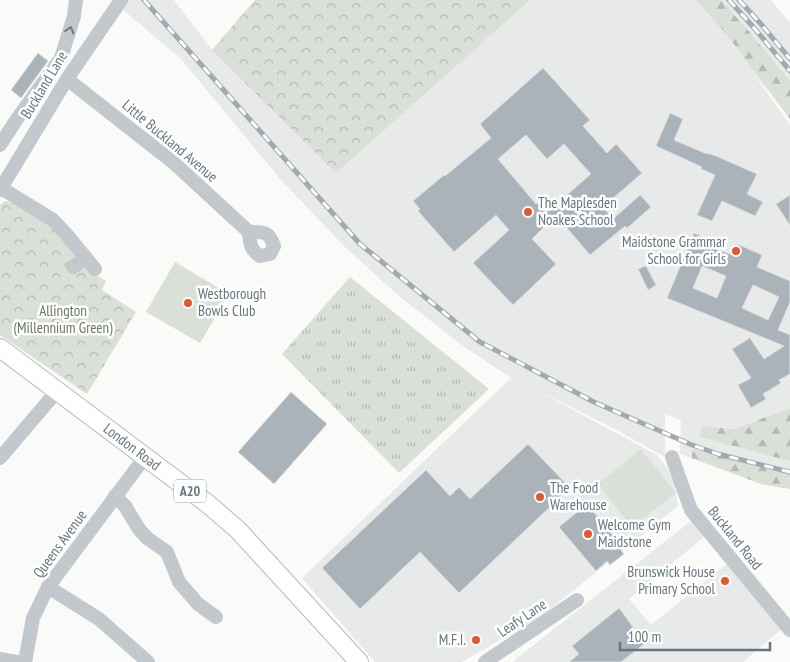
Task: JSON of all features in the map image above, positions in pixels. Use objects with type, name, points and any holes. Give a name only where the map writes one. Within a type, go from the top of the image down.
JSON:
[{"type":"main road","name":"London Road","points":[[0,348],[208,504],[238,530],[359,662]]},
{"type":"street","name":"Buckland Lane","points":[[0,145],[61,58],[74,16],[76,0]]},
{"type":"street","name":"Buckland Lane","points":[[1,189],[67,78],[121,0]]},
{"type":"street","name":"Little Buckland Avenue","points":[[67,78],[174,163],[250,232]]},
{"type":"street","points":[[1,189],[53,220],[91,263],[73,267]]},
{"type":"street","points":[[0,458],[57,391]]},
{"type":"street","name":"Queens Avenue","points":[[25,662],[33,618],[48,587],[145,457]]},
{"type":"street","name":"Buckland Road","points":[[672,457],[691,510],[790,630]]},
{"type":"street","points":[[115,496],[125,506],[147,538],[167,552],[182,586],[198,604],[216,617]]},
{"type":"street","points":[[48,587],[98,619],[143,660]]},
{"type":"street","name":"Leafy Lane","points":[[484,662],[577,600]]},
{"type":"street","points":[[0,659],[17,662]]},
{"type":"shaded area","points":[[126,0],[174,0],[212,50],[255,0],[771,0],[790,23],[790,119],[755,76],[790,125],[790,408],[734,429],[708,426],[790,441],[790,489],[761,484],[680,454],[681,420],[665,414],[665,457],[615,429],[534,389],[657,455],[674,477],[678,506],[539,618],[462,662],[375,662],[302,578],[511,378],[463,346],[400,297],[344,246],[281,180],[181,59],[121,8]]},
{"type":"shaded area","name":"Brunswick House Primary School","points":[[691,521],[705,536],[629,599],[651,625],[728,563],[784,627],[743,662],[512,662]]},
{"type":"green space","points":[[255,0],[530,0],[336,173],[212,50]]},
{"type":"green space","points":[[696,0],[721,0],[790,81],[790,119],[728,36]]},
{"type":"green space","name":"Allington (Millennium Green)","points":[[5,201],[13,203],[15,201],[43,217],[75,252],[75,260],[85,269],[106,281],[102,290],[136,312],[87,394],[0,335],[0,205]]},
{"type":"green space","name":"Westborough Bowls Club","points":[[175,262],[229,294],[200,343],[146,312]]},
{"type":"green space","points":[[350,277],[489,389],[399,473],[282,354]]},
{"type":"green space","points":[[790,408],[790,461],[700,437],[702,426],[734,429]]},
{"type":"green space","points":[[641,449],[676,493],[632,527],[598,484]]},
{"type":"green space","points":[[692,449],[790,473],[790,489],[761,484],[692,458]]},
{"type":"building","points":[[38,53],[48,61],[21,98],[11,90]]},
{"type":"building","points":[[543,68],[590,120],[583,126],[607,153],[616,144],[642,173],[603,207],[613,219],[640,195],[651,207],[627,228],[625,226],[590,255],[556,215],[532,239],[556,264],[513,305],[473,263],[509,230],[496,215],[454,252],[418,211],[420,209],[413,201],[491,138],[480,124]],"holes":[[[526,135],[547,159],[564,144],[591,174],[546,213],[498,159]]]},
{"type":"building","points":[[670,113],[683,119],[674,140],[757,174],[747,194],[763,202],[755,216],[722,201],[712,221],[697,215],[715,175],[656,146]]},
{"type":"building","points":[[790,195],[790,225],[776,204]]},
{"type":"building","points":[[694,233],[711,241],[709,246],[732,255],[737,244],[762,255],[757,267],[790,281],[790,302],[778,330],[790,335],[790,374],[779,380],[781,383],[763,394],[766,399],[751,408],[738,385],[751,378],[732,349],[750,338],[764,359],[784,346],[667,298]],"holes":[[[702,266],[726,276],[717,298],[693,288]],[[753,285],[779,297],[768,320],[742,308]]]},
{"type":"building","points":[[646,266],[656,285],[648,290],[638,269]]},
{"type":"building","points":[[291,392],[327,424],[274,484],[238,452]]},
{"type":"building","points":[[528,444],[570,488],[459,593],[420,552],[360,609],[322,568],[426,470],[450,496],[459,487],[470,499]]},
{"type":"building","name":"Welcome Gym Maidstone","points":[[587,504],[623,548],[621,550],[624,554],[610,565],[607,561],[596,571],[559,527]]},
{"type":"building","name":"Brunswick House Primary School","points":[[619,608],[633,627],[631,628],[644,644],[621,662],[569,662],[579,654],[572,646]]},
{"type":"railway","points":[[144,0],[360,244],[480,342],[594,402],[692,445],[718,454],[790,472]]},
{"type":"railway","points":[[729,0],[790,71]]},
{"type":"railway","points":[[739,0],[790,59]]},
{"type":"place","name":"The Maplesden Noakes School","points":[[528,212]]},
{"type":"place","name":"Maidstone Grammar School for Girls","points":[[736,251]]},
{"type":"place","name":"Westborough Bowls Club","points":[[188,303]]},
{"type":"place","name":"The Food Warehouse","points":[[540,497]]},
{"type":"place","name":"Welcome Gym Maidstone","points":[[588,534]]},
{"type":"place","name":"Brunswick House Primary School","points":[[725,581]]},
{"type":"place","name":"M.F.I.","points":[[476,640]]}]
